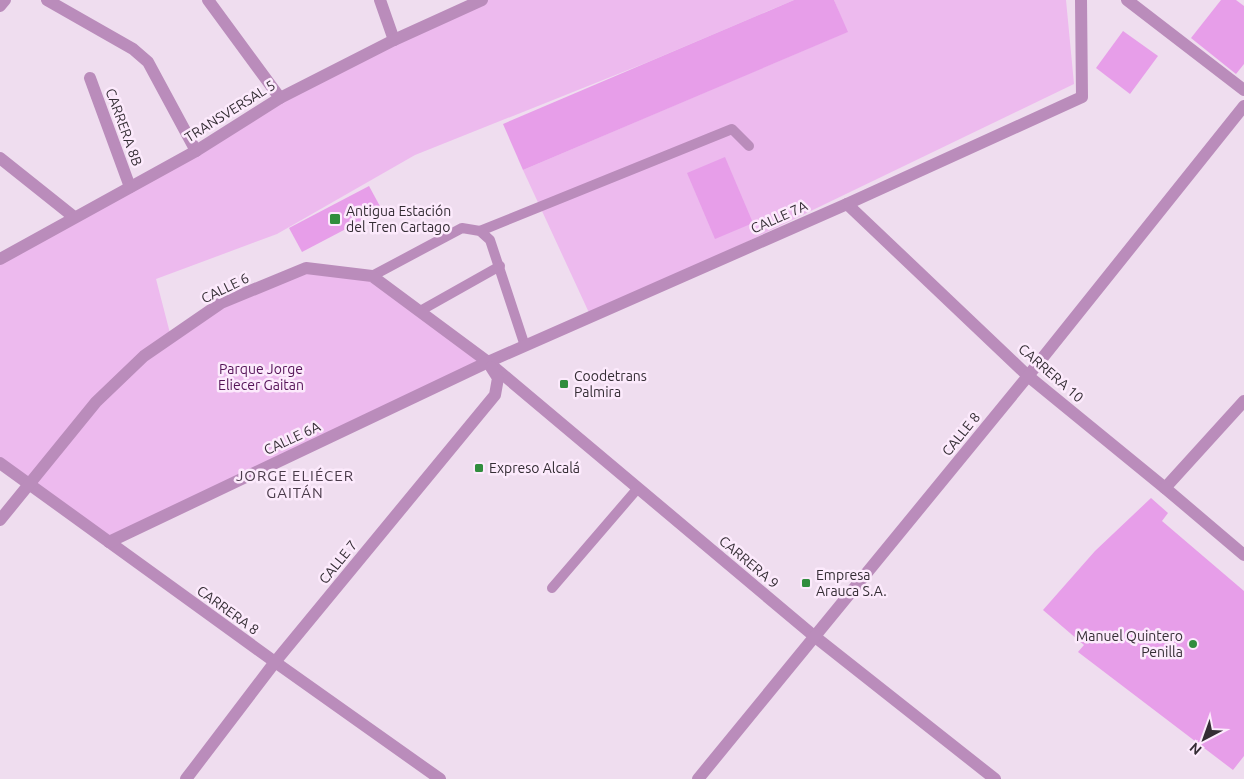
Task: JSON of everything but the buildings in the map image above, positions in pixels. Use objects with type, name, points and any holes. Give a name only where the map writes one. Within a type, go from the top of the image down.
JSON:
[{"type":"street","points":[[0,6],[5,0]]},
{"type":"street","points":[[47,0],[133,49],[148,62],[196,151]]},
{"type":"street","points":[[208,0],[280,98]]},
{"type":"street","points":[[380,0],[394,40]]},
{"type":"street","name":"TRANSVERSAL 5","points":[[0,259],[196,151],[280,98],[394,40],[482,0]]},
{"type":"street","name":"CALLE 7A","points":[[488,362],[847,204],[1082,97],[1081,0]]},
{"type":"street","points":[[1127,0],[1244,90]]},
{"type":"street","name":"CARRERA 8B","points":[[90,78],[130,187]]},
{"type":"street","name":"CALLE 8","points":[[698,779],[1028,376],[1244,106]]},
{"type":"street","points":[[0,158],[74,218]]},
{"type":"street","name":"CARRERA 10","points":[[847,204],[1028,376],[1244,555]]},
{"type":"street","name":"CALLE 6","points":[[0,520],[96,402],[144,356],[221,303],[306,268],[372,276],[488,362]]},
{"type":"street","name":"CARRERA 9","points":[[488,362],[814,636],[995,779]]},
{"type":"street","name":"CALLE 6A","points":[[109,542],[488,362]]},
{"type":"street","name":"CALLE 7","points":[[186,779],[275,662],[495,395],[498,378],[488,362]]},
{"type":"street","points":[[1165,488],[1244,401]]},
{"type":"street","name":"CARRERA 8","points":[[0,463],[440,779]]},
{"type":"lane","points":[[372,276],[462,228],[480,231],[732,129],[749,146]]},
{"type":"lane","points":[[480,231],[490,240],[525,346]]},
{"type":"lane","points":[[420,311],[500,266]]},
{"type":"lane","points":[[552,588],[638,488]]},
{"type":"green space","name":"Parque Jorge Eliecer Gaitan","points":[[482,0],[794,0],[648,62],[415,155],[277,234],[156,279],[171,337],[221,303],[306,268],[372,276],[488,362],[109,542],[0,462],[0,259],[280,98]]},
{"type":"green space","points":[[834,0],[1066,0],[1074,84],[591,317],[523,170],[847,32]]},
{"type":"place","name":"Antigua Estación del Tren Cartago","points":[[335,219]]},
{"type":"place","name":"Coodetrans Palmira","points":[[564,384]]},
{"type":"place","name":"Expreso Alcalá","points":[[479,468]]},
{"type":"place","name":"Empresa Arauca S.A.","points":[[806,583]]},
{"type":"place","name":"Manuel Quintero Penilla","points":[[1193,644]]},
{"type":"district","name":"JORGE ELIÉCER GAITÁN","points":[[295,484]]}]
